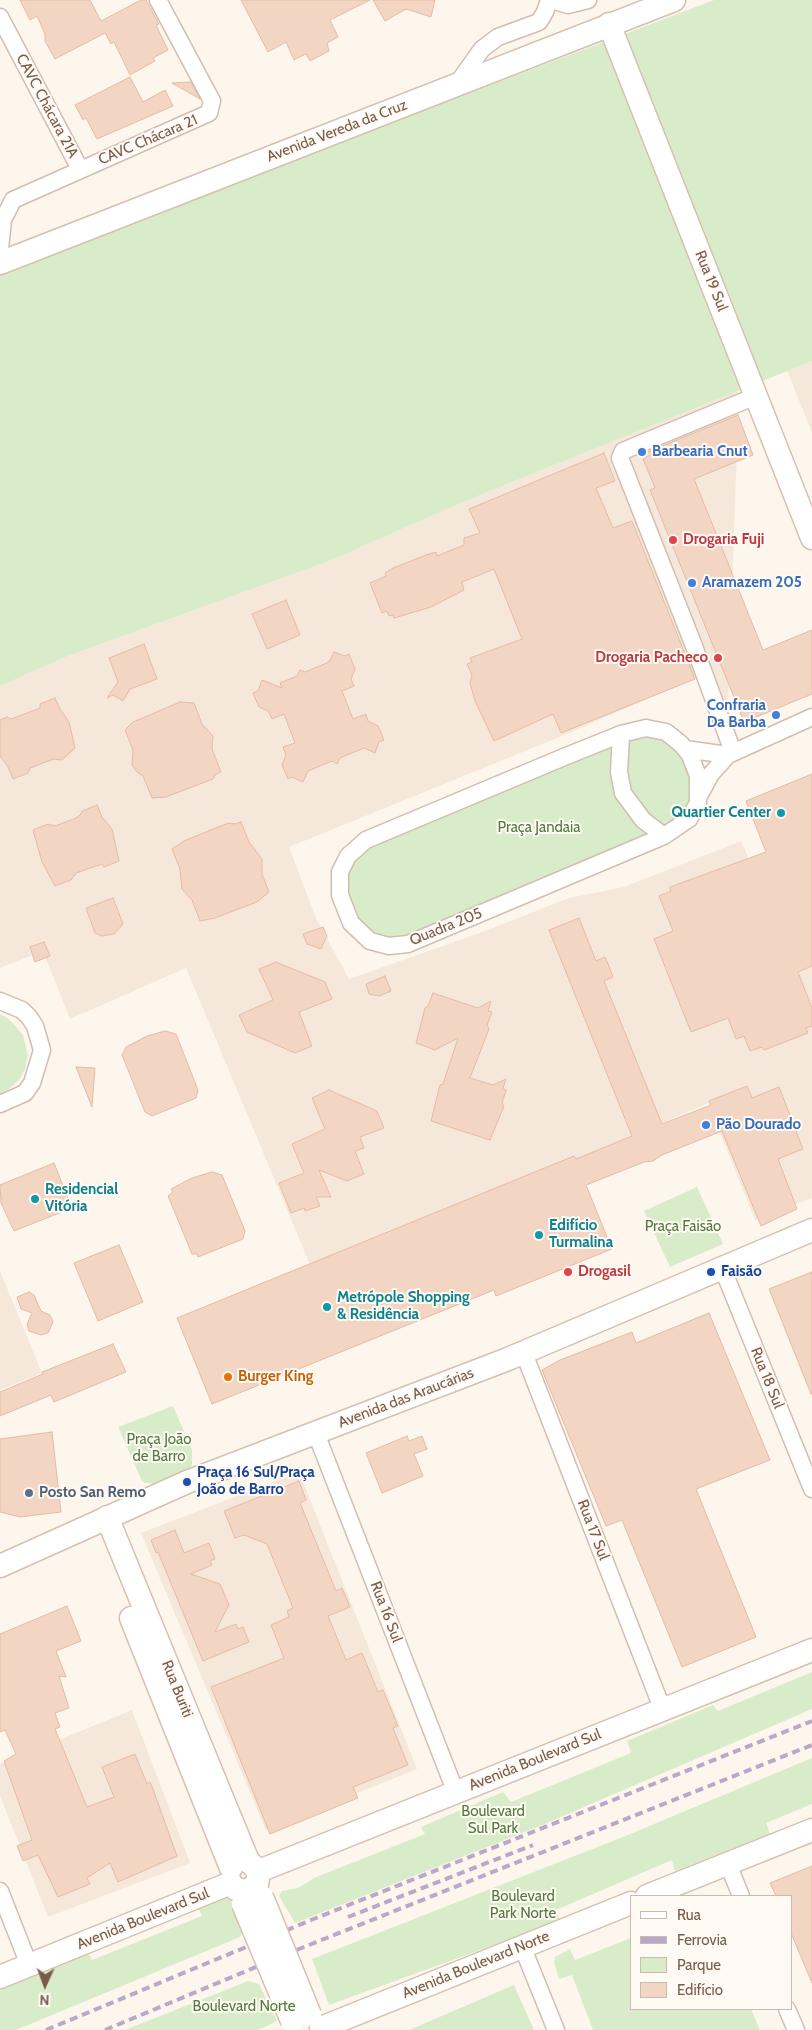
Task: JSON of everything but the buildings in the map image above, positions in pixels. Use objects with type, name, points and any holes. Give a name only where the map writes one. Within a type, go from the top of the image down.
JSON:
[{"type":"street","name":"CAVC Chácara 21","points":[[80,169],[209,113],[212,108],[212,101],[158,0]]},
{"type":"street","points":[[457,84],[482,49],[498,37],[539,22],[546,12],[550,0],[568,5],[588,0]]},
{"type":"street","name":"Avenida Vereda da Cruz","points":[[0,263],[674,0]]},
{"type":"street","name":"CAVC Chácara 21A","points":[[0,17],[80,169]]},
{"type":"street","name":"Rua 19 Sul","points":[[609,24],[812,538]]},
{"type":"street","points":[[0,249],[3,220],[13,200],[80,169]]},
{"type":"street","points":[[685,749],[730,754],[698,655],[620,458],[623,452],[756,396]]},
{"type":"street","name":"Quadra 205","points":[[698,796],[711,774],[730,754],[812,717]]},
{"type":"street","name":"Quadra 205","points":[[646,728],[666,732],[685,749],[698,776],[698,803],[689,819],[664,836],[408,944],[389,946],[370,940],[351,923],[345,912],[340,895],[340,872],[348,856],[366,840],[621,734],[646,728]]},
{"type":"street","points":[[621,734],[619,772],[624,793],[632,808],[643,820],[664,836]]},
{"type":"street","points":[[0,1002],[22,1010],[29,1017],[35,1026],[42,1050],[32,1083],[26,1093],[0,1104]]},
{"type":"street","name":"Avenida das Araucárias","points":[[0,1566],[187,1482],[508,1359],[812,1230]]},
{"type":"street","name":"Rua 18 Sul","points":[[722,1267],[812,1489]]},
{"type":"street","name":"Rua 17 Sul","points":[[521,1352],[531,1370],[662,1708]]},
{"type":"street","name":"Rua 16 Sul","points":[[318,1431],[319,1441],[456,1793]]},
{"type":"street","name":"Rua Buriti","points":[[100,1521],[246,1882],[307,2025]]},
{"type":"street","name":"Avenida Boulevard Sul","points":[[0,1977],[246,1882],[662,1708],[812,1650]]},
{"type":"street","points":[[650,1895],[812,1830]]},
{"type":"street","points":[[728,1864],[741,1895]]},
{"type":"street","points":[[0,1891],[29,1965]]},
{"type":"street","name":"Avenida Boulevard Norte","points":[[307,2025],[522,1946],[630,1903]]},
{"type":"street","points":[[522,1946],[556,2030]]},
{"type":"street","points":[[787,2010],[796,2030]]},
{"type":"shaded area","points":[[812,361],[812,433],[787,370]]},
{"type":"shaded area","points":[[739,390],[727,733],[702,675],[567,734],[289,847],[316,918],[349,979],[480,933],[569,898],[624,887],[741,841],[757,878],[812,855],[812,1198],[755,1220],[708,1103],[574,1162],[311,1267],[186,968],[70,1019],[43,951],[0,968],[0,686],[68,656],[332,560],[470,499]]},
{"type":"shaded area","points":[[0,1271],[42,1373],[0,1390]]},
{"type":"shaded area","points":[[299,1472],[417,1769],[266,1830],[141,1533]]},
{"type":"shaded area","points":[[132,1710],[190,1863],[48,1917],[0,1796],[0,1764]]},
{"type":"green space","points":[[714,0],[812,0],[812,361],[470,499],[332,560],[68,656],[0,686],[0,272]]},
{"type":"green space","name":"Praça Jandaia","points":[[666,732],[696,768],[689,819],[389,946],[345,912],[348,856],[621,734]]},
{"type":"green space","points":[[0,1014],[9,1019],[23,1035],[28,1056],[25,1069],[19,1080],[9,1089],[0,1093]]},
{"type":"green space","name":"Praça Faisão","points":[[697,1187],[723,1244],[670,1267],[644,1211]]},
{"type":"green space","name":"Praça João de Barro","points":[[173,1406],[192,1450],[192,1465],[189,1469],[154,1484],[145,1483],[142,1481],[118,1427]]},
{"type":"green space","name":"Boulevard Sul Park","points":[[812,1672],[812,1709],[540,1826],[295,1923],[279,1896],[282,1891],[298,1888],[314,1878],[425,1834],[421,1827],[503,1792],[511,1802],[631,1753],[627,1741],[713,1705],[718,1711]]},
{"type":"green space","name":"Boulevard Park Norte","points":[[812,1758],[812,1804],[766,1823],[770,1834],[675,1871],[672,1860],[556,1910],[560,1921],[329,2005],[312,1959],[623,1837]]},
{"type":"green space","points":[[227,1897],[235,1904],[243,1931],[240,1937],[16,2030],[0,2030],[0,1986],[87,1950],[92,1960],[202,1916],[196,1903]]},
{"type":"green space","points":[[630,1938],[630,2010],[751,2010],[760,2030],[593,2030],[572,1975],[559,1979],[554,1963],[555,1957],[570,1949],[575,1960]]},
{"type":"green space","name":"Boulevard Norte","points":[[248,1981],[259,1984],[277,2021],[258,2030],[125,2030]]},
{"type":"green space","points":[[514,1985],[534,2030],[409,2030]]},
{"type":"railway","points":[[46,2030],[316,1918],[812,1721]]},
{"type":"railway","points":[[105,2030],[304,1947],[812,1745]]},
{"type":"railway","points":[[348,1917],[533,1845]]},
{"type":"place","name":"Barbearia Cnut","points":[[642,452]]},
{"type":"place","name":"Drogaria Fuji","points":[[673,540]]},
{"type":"place","name":"Aramazem 205","points":[[692,583]]},
{"type":"place","name":"Drogaria Pacheco","points":[[718,658]]},
{"type":"place","name":"Confraria Da Barba","points":[[776,715]]},
{"type":"place","name":"Quartier Center","points":[[781,813]]},
{"type":"place","name":"Pão Dourado","points":[[706,1125]]},
{"type":"place","name":"Residencial Vitória","points":[[35,1199]]},
{"type":"place","name":"Edifício Turmalina","points":[[539,1235]]},
{"type":"place","name":"Drogasil","points":[[568,1272]]},
{"type":"place","name":"Faisão","points":[[711,1272]]},
{"type":"place","name":"Metrópole Shopping & Residência","points":[[327,1307]]},
{"type":"place","name":"Burger King","points":[[228,1377]]},
{"type":"place","name":"Praça 16 Sul/Praça João de Barro","points":[[187,1482]]},
{"type":"place","name":"Posto San Remo","points":[[29,1493]]}]
